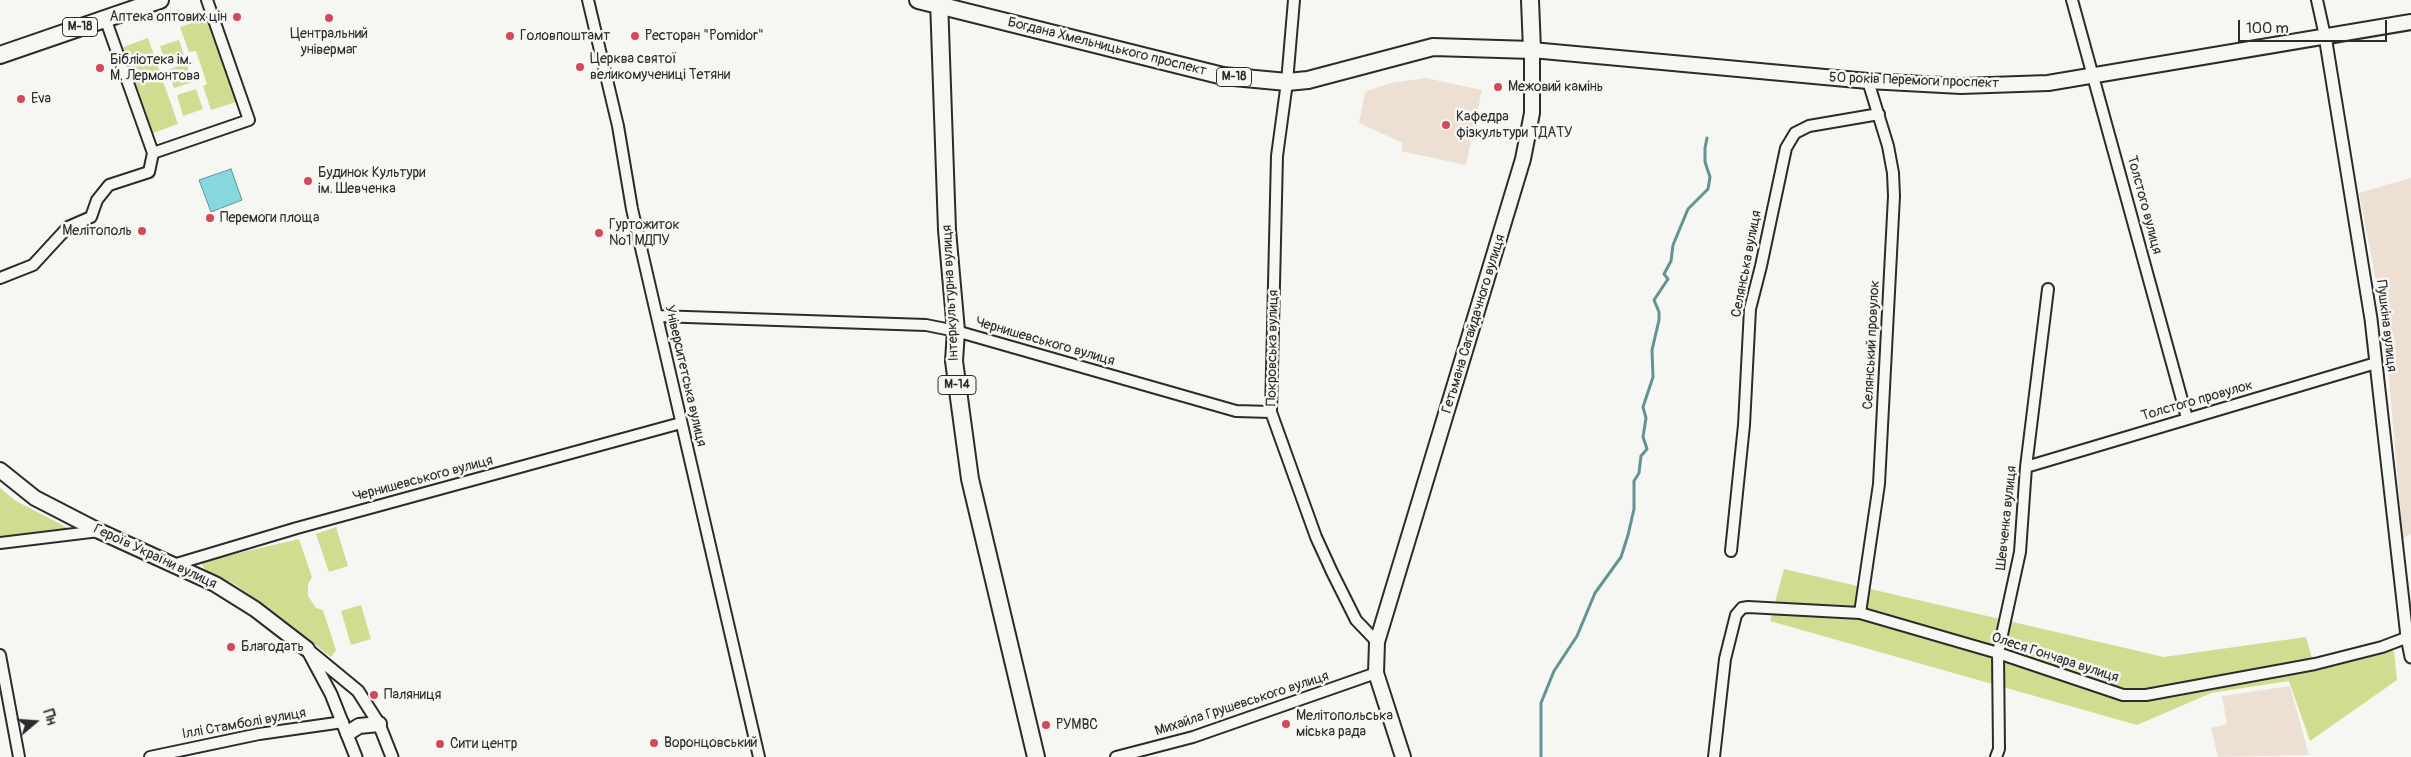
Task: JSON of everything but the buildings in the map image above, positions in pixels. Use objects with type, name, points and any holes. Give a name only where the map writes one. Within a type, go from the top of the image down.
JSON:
[{"type":"highway","name":"М-18","points":[[0,55],[160,0]]},
{"type":"highway","name":"Богдана Хмельницького проспект","points":[[918,0],[939,2],[1223,76],[1287,82],[1308,80],[1433,47],[1532,50]]},
{"type":"highway","name":"Гетьмана Сагайдачного вулиця","points":[[1530,0],[1532,50]]},
{"type":"highway","name":"Інтеркультурна вулиця","points":[[939,2],[947,230],[956,331],[954,361],[970,479],[1036,757]]},
{"type":"main road","name":"50 років Перемоги проспект","points":[[1532,50],[1868,81],[1961,86],[2048,84],[2411,22]]},
{"type":"main road","name":"Гетьмана Сагайдачного вулиця","points":[[1377,642],[1523,159],[1532,113],[1532,50]]},
{"type":"main road","name":"Героїв України вулиця","points":[[0,470],[35,498],[98,531],[215,584],[255,609],[306,649]]},
{"type":"main road","points":[[1377,642],[1376,674],[1403,757]]},
{"type":"main road","points":[[346,727],[379,724]]},
{"type":"street","points":[[153,153],[249,120],[207,0]]},
{"type":"street","name":"Університетська вулиця","points":[[588,0],[616,117],[632,209],[759,757]]},
{"type":"street","name":"Покровська вулиця","points":[[1294,0],[1287,82],[1277,156],[1271,412],[1316,537],[1332,572],[1356,620],[1377,642]]},
{"type":"street","name":"Толстого вулиця","points":[[2072,0],[2187,418]]},
{"type":"street","name":"Пушкіна вулиця","points":[[2317,0],[2326,36],[2371,319],[2411,657]]},
{"type":"street","points":[[0,278],[33,265],[68,226],[91,217],[97,200],[109,185],[148,172],[153,153],[105,18]]},
{"type":"street","name":"Селянський провулок","points":[[1860,613],[1879,484],[1894,196],[1894,173],[1879,114],[1868,81]]},
{"type":"street","name":"Селянська вулиця","points":[[1731,550],[1744,424],[1750,309],[1786,148],[1795,133],[1809,126],[1879,114]]},
{"type":"street","name":"Шевченка вулиця","points":[[1998,754],[1998,653],[2020,552],[2026,467],[2048,289]]},
{"type":"street","name":"Чернишевського вулиця","points":[[657,316],[926,325],[956,331],[1236,411],[1271,412]]},
{"type":"street","name":"Толстого провулок","points":[[2026,467],[2376,363]]},
{"type":"street","name":"Чернишевського вулиця","points":[[172,565],[297,528],[681,423]]},
{"type":"street","points":[[0,543],[98,531]]},
{"type":"street","name":"Олеся Гончара вулиця","points":[[1714,757],[1725,659],[1736,615],[1742,608],[1860,613],[1998,653],[2123,695],[2146,695],[2315,664],[2382,647],[2409,637]]},
{"type":"street","points":[[306,649],[358,691],[379,724],[392,757]]},
{"type":"street","points":[[306,649],[331,694],[346,727],[356,757]]},
{"type":"street","points":[[0,655],[19,757]]},
{"type":"street","name":"Михайла Грушевського вулиця","points":[[1116,757],[1193,737],[1376,674]]},
{"type":"street","name":"Іллі Стамболі вулиця","points":[[150,757],[259,734],[346,727]]},
{"type":"shaded area","points":[[1426,78],[1482,90],[1466,165],[1401,151],[1403,143],[1359,123],[1365,92],[1390,83]]},
{"type":"shaded area","points":[[2411,178],[2411,534],[2403,538],[2384,322],[2359,193]]},
{"type":"shaded area","points":[[2290,686],[2309,755],[2218,757],[2211,728],[2227,724],[2222,696]]},
{"type":"green space","points":[[207,18],[236,102],[211,110],[203,86],[207,84],[196,51],[189,52],[180,27]]},
{"type":"green space","points":[[148,38],[178,124],[153,133],[123,47]]},
{"type":"green space","points":[[179,40],[184,55],[165,62],[160,46]]},
{"type":"green space","points":[[186,63],[193,82],[174,88],[168,70]]},
{"type":"green space","points":[[196,89],[203,109],[183,116],[177,95]]},
{"type":"green space","points":[[0,488],[16,501],[68,528],[0,538]]},
{"type":"green space","points":[[336,527],[348,566],[329,572],[316,534]]},
{"type":"green space","points":[[299,539],[312,577],[308,584],[308,596],[316,608],[323,610],[336,650],[331,657],[234,584],[207,572],[200,562]]},
{"type":"green space","points":[[1784,569],[2164,657],[2306,637],[2312,658],[2394,651],[2397,680],[2310,741],[2289,681],[2211,693],[2137,725],[1770,621]]},
{"type":"green space","points":[[361,605],[371,639],[351,645],[341,611]]},
{"type":"water","points":[[231,169],[242,200],[211,212],[199,180]]},
{"type":"waterway","points":[[1541,757],[1541,703],[1554,671],[1577,636],[1595,593],[1621,557],[1628,535],[1634,509],[1634,481],[1639,473],[1641,456],[1647,449],[1643,437],[1646,418],[1643,407],[1653,377],[1652,350],[1659,320],[1659,312],[1654,300],[1668,279],[1664,274],[1671,261],[1673,245],[1688,209],[1708,189],[1710,177],[1705,162],[1707,138]]},
{"type":"place","name":"Аптека оптових цін","points":[[237,17]]},
{"type":"place","name":"Центральний універмаг","points":[[329,18]]},
{"type":"place","name":"Головпоштамт","points":[[510,36]]},
{"type":"place","name":"Ресторан \"Pomidor\"","points":[[635,36]]},
{"type":"place","name":"Церква святої великомучениці Тетяни","points":[[580,67]]},
{"type":"place","name":"Бібліотека ім. М. Лермонтова","points":[[100,68]]},
{"type":"place","name":"Межовий камінь","points":[[1498,87]]},
{"type":"place","name":"Eva","points":[[21,99]]},
{"type":"place","name":"Кафедра фізкультури ТДАТУ","points":[[1446,125]]},
{"type":"place","name":"Будинок Культури ім. Шевченка","points":[[308,181]]},
{"type":"place","name":"Перемоги площа","points":[[210,218]]},
{"type":"place","name":"Мелітополь","points":[[142,231]]},
{"type":"place","name":"Гуртожиток №1 МДПУ","points":[[599,233]]},
{"type":"place","name":"Благодать","points":[[231,647]]},
{"type":"place","name":"Паляниця","points":[[374,695]]},
{"type":"place","name":"Мелітопольська міська рада","points":[[1286,724]]},
{"type":"place","name":"РУМВC","points":[[1046,725]]},
{"type":"place","name":"Воронцовський","points":[[654,743]]},
{"type":"place","name":"Сити центр","points":[[440,744]]}]
